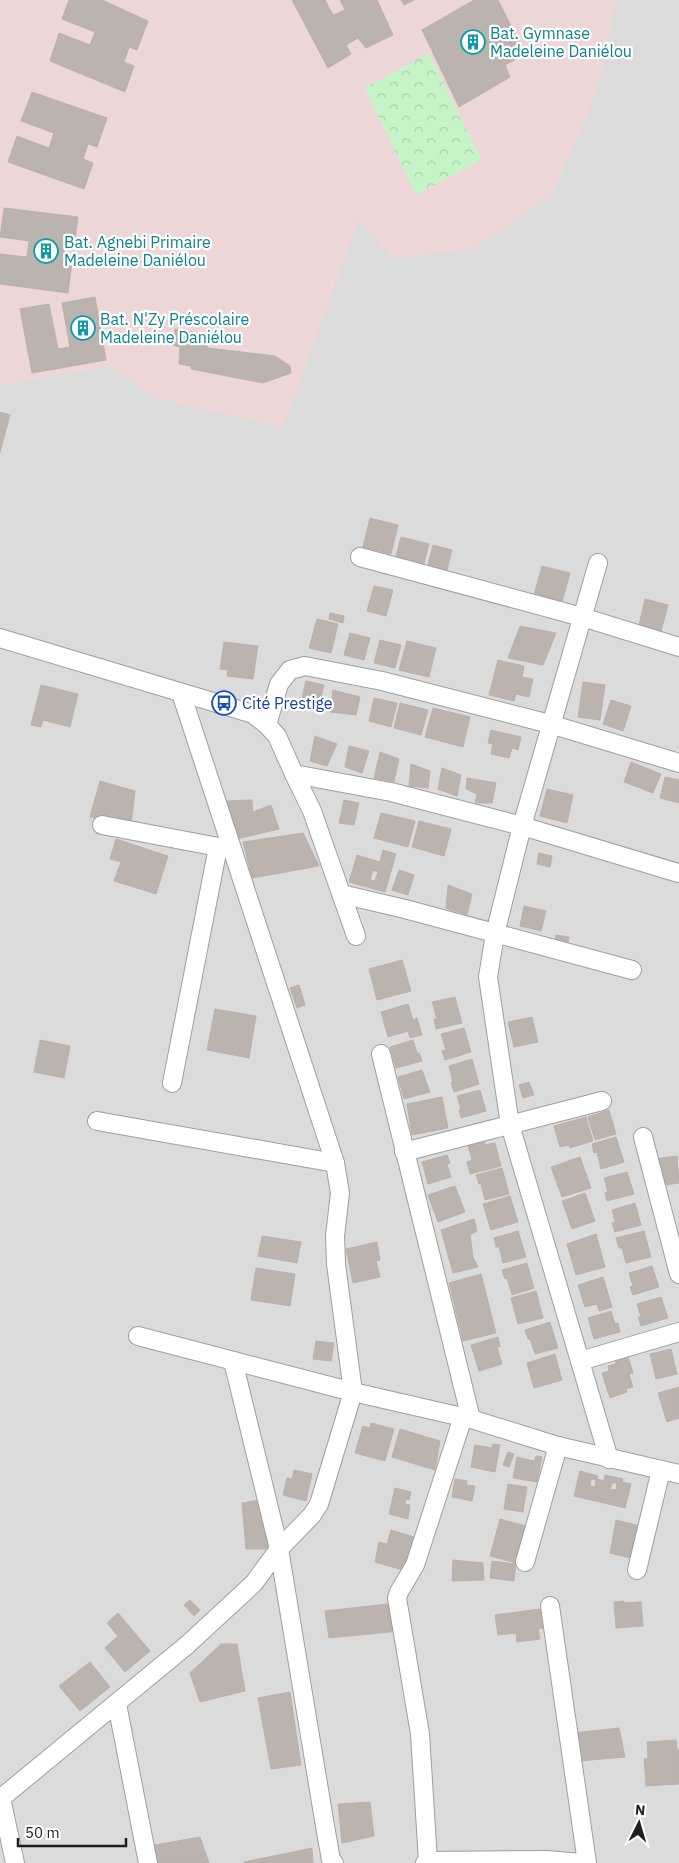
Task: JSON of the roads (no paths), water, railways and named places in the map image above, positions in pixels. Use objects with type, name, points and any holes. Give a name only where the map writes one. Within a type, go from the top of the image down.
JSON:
[{"type":"street","points":[[360,557],[582,617],[679,647]]},
{"type":"street","points":[[598,563],[522,826],[495,934],[488,977],[510,1125],[609,1459]]},
{"type":"street","points":[[0,638],[254,714],[267,724],[277,736],[312,811],[356,936]]},
{"type":"street","points":[[267,724],[279,684],[290,670],[305,666],[382,681],[550,724],[679,763]]},
{"type":"street","points":[[14,1863],[0,1798],[188,1645],[254,1583],[279,1549],[312,1515],[319,1504],[353,1392],[336,1264],[335,1236],[340,1193],[335,1163],[225,848],[181,693]]},
{"type":"street","points":[[294,774],[391,792],[522,826],[678,873]]},
{"type":"street","points":[[102,825],[225,848]]},
{"type":"street","points":[[172,1083],[225,848]]},
{"type":"street","points":[[341,894],[405,909],[632,970]]},
{"type":"street","points":[[380,1054],[467,1418],[415,1565],[397,1598],[420,1734],[427,1862],[547,1860],[582,1863]]},
{"type":"street","points":[[404,1152],[602,1101]]},
{"type":"street","points":[[97,1121],[335,1163]]},
{"type":"street","points":[[643,1137],[679,1274]]},
{"type":"street","points":[[580,1361],[679,1332]]},
{"type":"street","points":[[138,1336],[353,1392],[467,1418],[558,1446],[679,1474]]},
{"type":"street","points":[[233,1361],[279,1549],[324,1826],[331,1860],[334,1863]]},
{"type":"street","points":[[525,1562],[558,1446]]},
{"type":"street","points":[[637,1570],[661,1470]]},
{"type":"street","points":[[550,1606],[587,1863]]},
{"type":"street","points":[[117,1704],[148,1863]]},
{"type":"place","name":"Bat. Gymnase Madeleine Daniélou","points":[[473,42]]},
{"type":"place","name":"Bat. Agnebi Primaire Madeleine Daniélou","points":[[46,251]]},
{"type":"place","name":"Bat. N'Zy Préscolaire Madeleine Daniélou","points":[[83,328]]},
{"type":"place","name":"Cité Prestige","points":[[224,703]]}]
